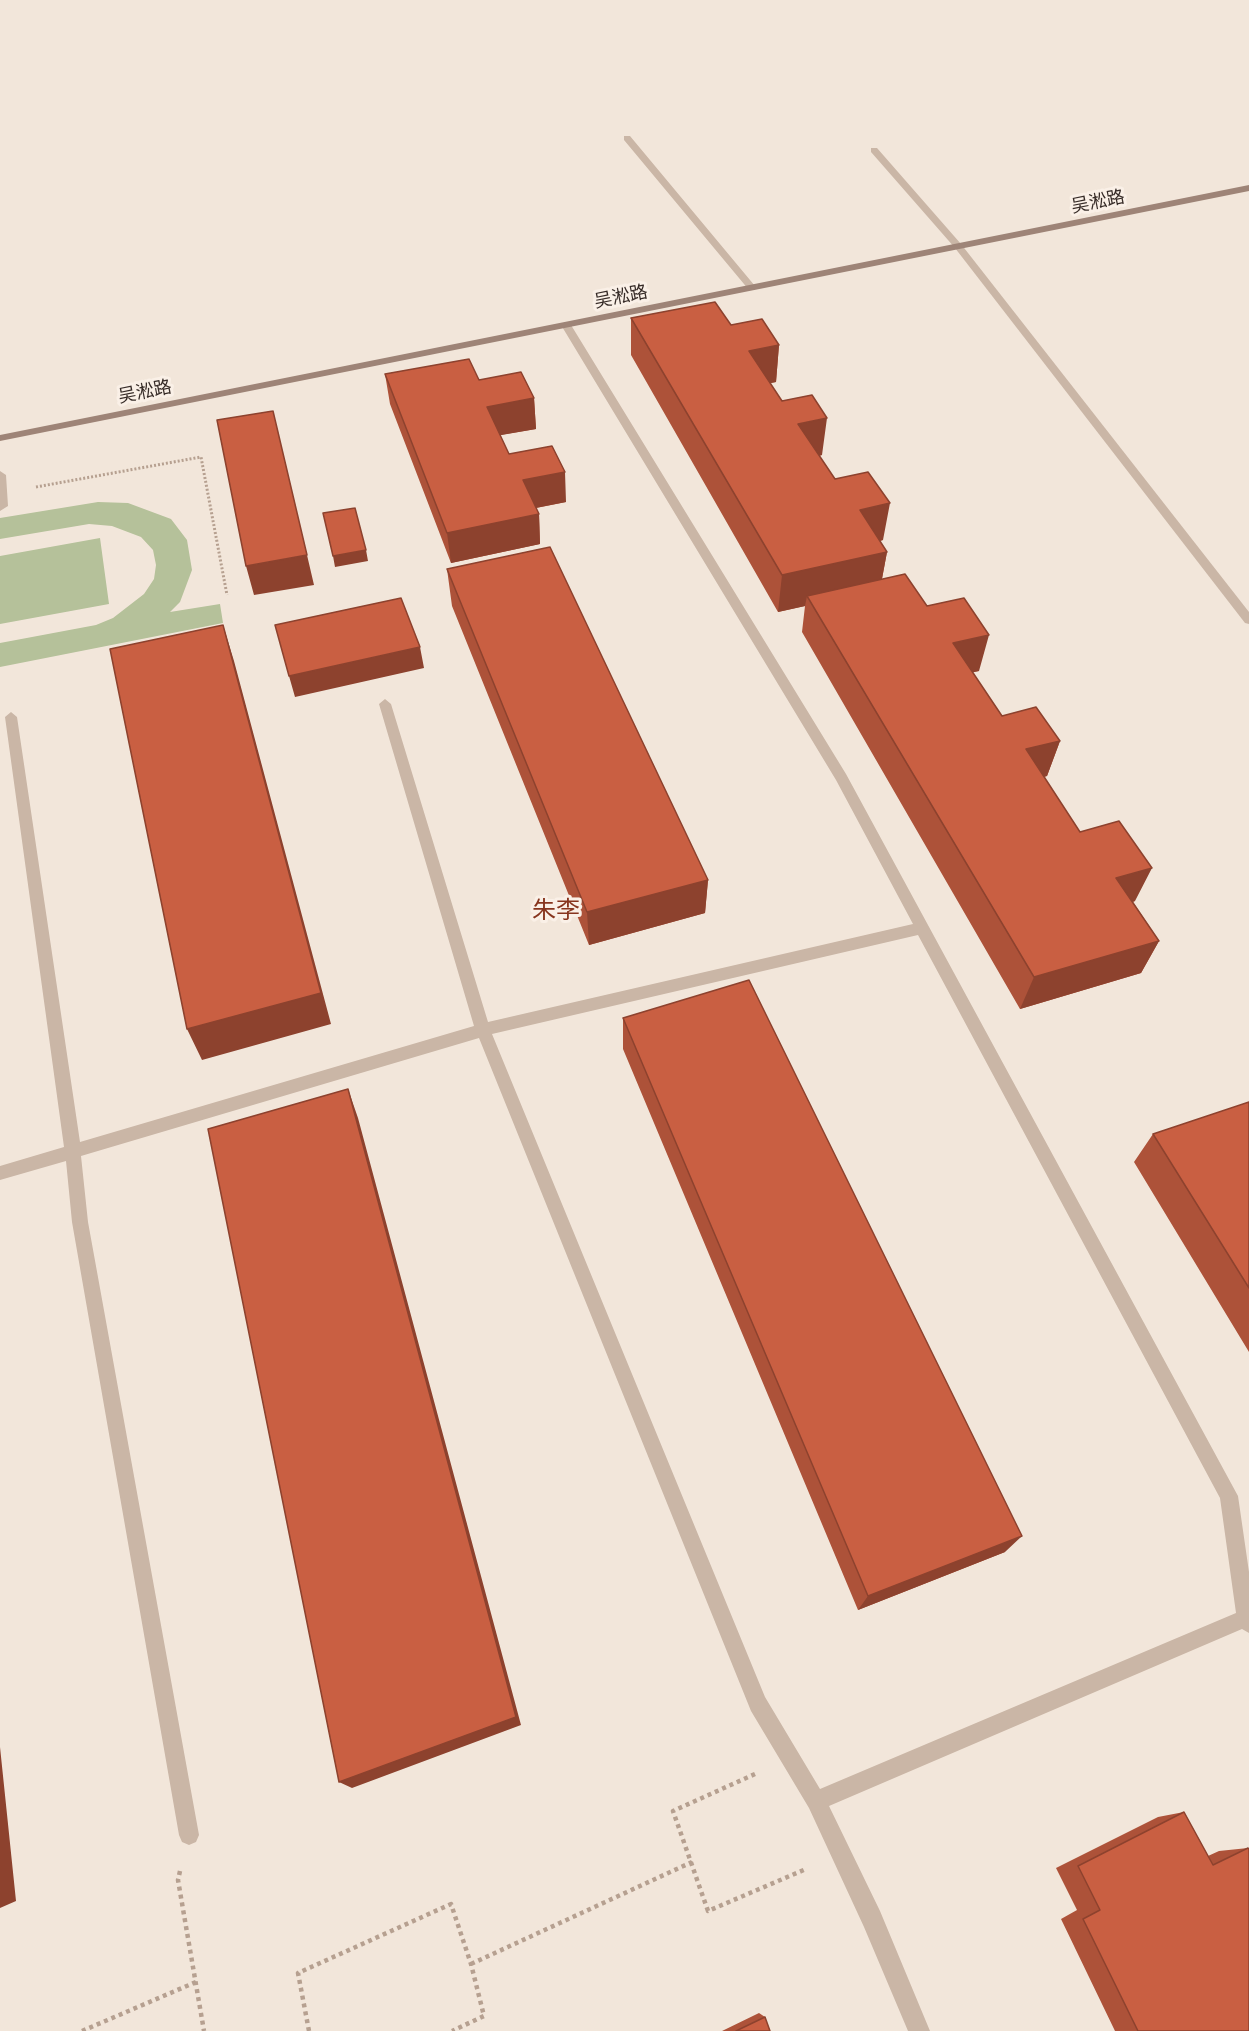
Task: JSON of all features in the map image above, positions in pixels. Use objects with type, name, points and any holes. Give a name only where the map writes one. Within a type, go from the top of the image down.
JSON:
[{"type":"street","points":[[627,138],[752,288]]},
{"type":"street","points":[[874,150],[958,246],[1249,620]]},
{"type":"street","name":"吴淞路","points":[[0,438],[1249,188]]},
{"type":"street","points":[[566,325],[841,778],[1229,1496],[1247,1620],[816,1801]]},
{"type":"street","points":[[0,475],[2,506],[0,507]]},
{"type":"street","points":[[385,704],[483,1030],[758,1704],[816,1801],[872,1919],[919,2031]]},
{"type":"street","points":[[11,717],[73,1151],[80,1222],[189,1835]]},
{"type":"street","points":[[0,1173],[483,1030],[922,928]]},
{"type":"path","points":[[1,493],[201,457],[227,595]]},
{"type":"path","points":[[791,1758],[673,1811],[708,1911],[840,1854]]},
{"type":"path","points":[[189,1835],[178,1880],[204,2031]]},
{"type":"path","points":[[471,1964],[692,1862]]},
{"type":"path","points":[[309,2031],[298,1973],[451,1904],[471,1964],[484,2016],[452,2031]]},
{"type":"path","points":[[82,2031],[196,1982]]},
{"type":"green space","points":[[98,502],[128,503],[171,519],[187,540],[192,570],[180,602],[170,612],[220,604],[223,623],[0,667],[0,643],[96,625],[113,618],[144,594],[154,579],[156,565],[153,550],[141,537],[112,526],[89,524],[0,539],[0,518]]},
{"type":"green space","points":[[100,538],[109,604],[0,624],[0,556]]},
{"type":"building","points":[[715,302],[731,325],[762,319],[779,345],[749,351],[782,401],[812,395],[827,418],[798,424],[835,479],[868,472],[890,503],[860,510],[887,552],[782,575],[631,318]]},
{"type":"building","points":[[469,359],[479,380],[521,372],[534,398],[487,407],[509,454],[552,446],[565,472],[523,480],[539,514],[447,533],[385,374]]},
{"type":"building","points":[[273,411],[307,555],[246,566],[217,420]]},
{"type":"building","points":[[355,508],[366,550],[333,556],[323,513]]},
{"type":"building","points":[[550,547],[708,880],[587,912],[447,569]]},
{"type":"building","points":[[905,574],[927,606],[964,598],[989,635],[953,643],[1002,716],[1036,707],[1060,741],[1026,749],[1080,832],[1119,821],[1152,868],[1116,878],[1159,941],[1034,977],[807,596]]},
{"type":"building","points":[[401,598],[420,647],[289,676],[275,625]]},
{"type":"building","points":[[223,625],[321,993],[187,1029],[110,649]]},
{"type":"building","points":[[749,980],[1022,1536],[868,1596],[623,1018]]},
{"type":"building","points":[[348,1089],[516,1717],[339,1782],[208,1129]]},
{"type":"building","points":[[1249,1102],[1249,1288],[1153,1134]]},
{"type":"building","points":[[1184,1812],[1213,1865],[1249,1849],[1249,2031],[1138,2031],[1083,1919],[1100,1910],[1078,1866]]},
{"type":"building","points":[[765,2017],[770,2031],[736,2031]]},
{"type":"district","name":"朱李","points":[[556,911]]}]
